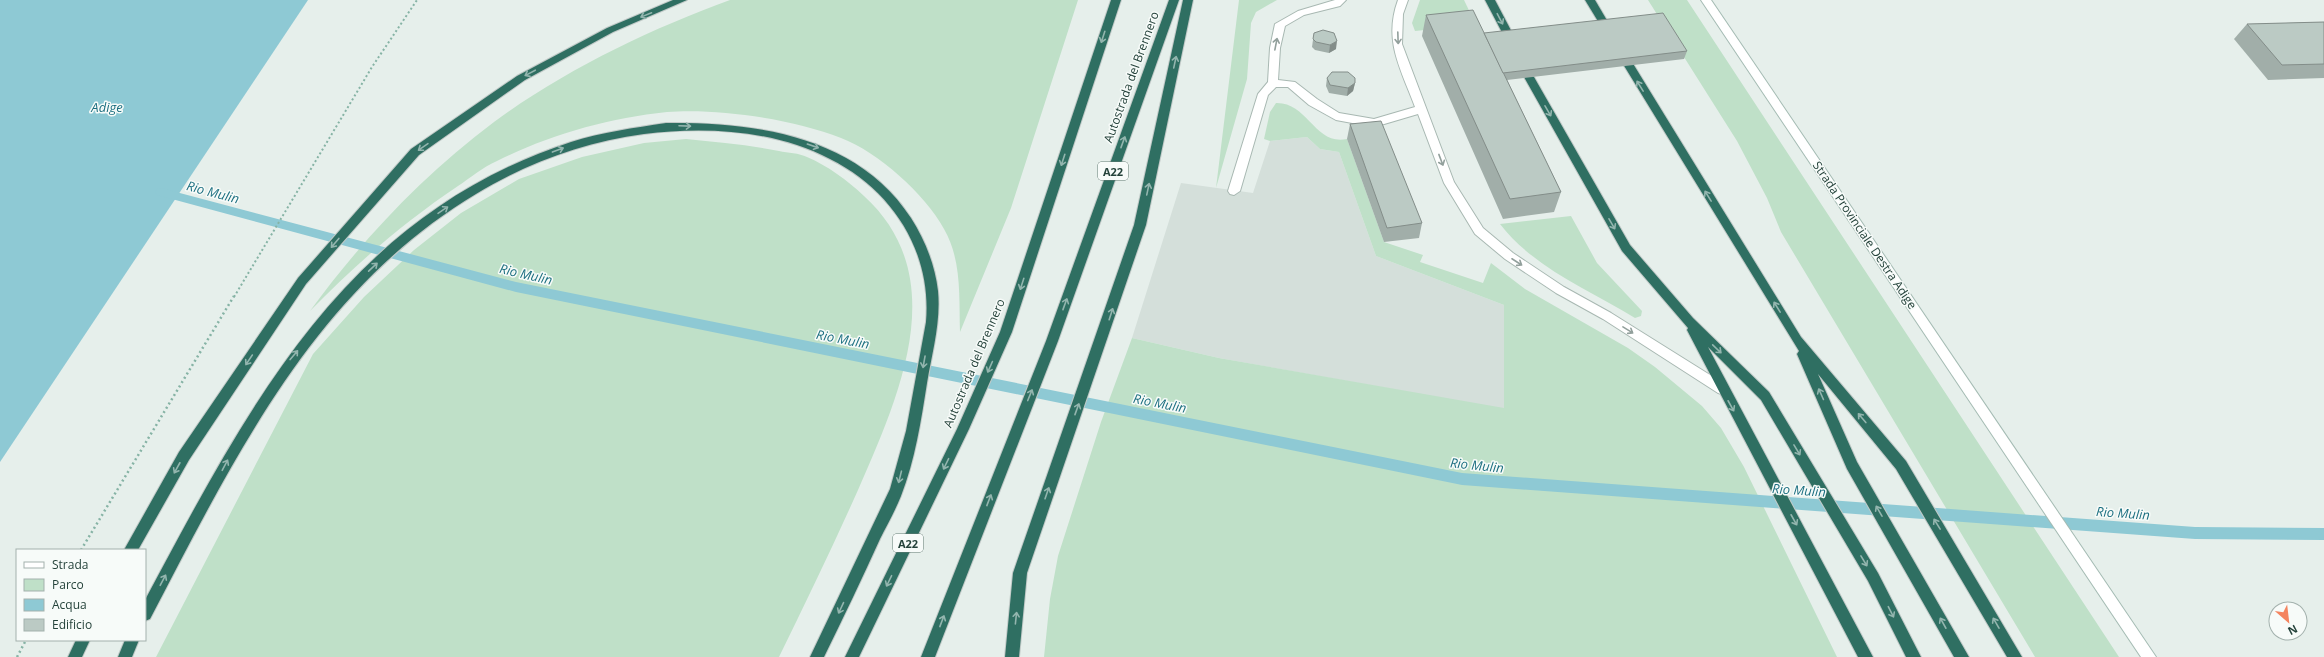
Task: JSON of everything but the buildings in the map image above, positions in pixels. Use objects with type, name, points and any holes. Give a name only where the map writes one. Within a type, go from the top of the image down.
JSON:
[{"type":"highway","points":[[132,549],[184,456],[302,281],[415,152],[521,78],[610,30],[682,0]]},
{"type":"highway","name":"Autostrada del Brennero","points":[[852,657],[963,429],[1006,332],[1116,0]]},
{"type":"highway","name":"Autostrada del Brennero","points":[[928,657],[1052,341],[1174,0]]},
{"type":"highway","points":[[1012,657],[1020,573],[1063,446],[1099,351],[1140,225],[1188,0]]},
{"type":"highway","points":[[1490,0],[1510,38]]},
{"type":"highway","points":[[1590,0],[1627,66],[1797,340],[1901,465],[2015,657]]},
{"type":"highway","points":[[1529,77],[1626,248],[1689,322],[1765,396],[1873,577],[1914,657]]},
{"type":"highway","points":[[146,612],[248,423],[287,363],[345,293],[411,232],[459,199],[503,172],[558,149],[633,130],[678,126],[735,128],[787,137],[825,150],[854,167],[882,188],[907,222],[916,238],[926,263],[932,290],[931,323],[913,426],[897,491],[817,657]]},
{"type":"highway","points":[[1689,322],[1722,389],[1829,582],[1866,657]]},
{"type":"highway","points":[[1797,340],[1852,465],[1913,568],[1962,657]]},
{"type":"highway","points":[[75,657],[83,641]]},
{"type":"highway","points":[[125,657],[132,641]]},
{"type":"main road","points":[[1234,191],[1262,94],[1273,83],[1275,48],[1280,24],[1301,13],[1337,4],[1341,0]]},
{"type":"main road","points":[[1403,0],[1398,14],[1398,44],[1449,183],[1479,231],[1509,256],[1560,290],[1607,316],[1722,389]]},
{"type":"main road","name":"Strada Provinciale Destra Adige","points":[[1706,0],[2023,471],[2101,583],[2149,657]]},
{"type":"main road","points":[[1273,83],[1291,84],[1313,102],[1336,116],[1374,124],[1421,109]]},
{"type":"path","points":[[81,549],[261,253],[372,67],[417,0]]},
{"type":"path","points":[[17,657],[25,641]]},
{"type":"shaded area","points":[[1307,137],[1320,149],[1339,152],[1376,256],[1504,305],[1504,409],[1219,358],[1132,338],[1181,183],[1253,193],[1270,141]]},
{"type":"green space","points":[[730,0],[1078,0],[1011,208],[960,332],[957,266],[950,241],[936,216],[925,202],[885,164],[855,144],[822,131],[801,125],[732,113],[687,111],[645,115],[601,123],[537,143],[492,163],[399,229],[345,277],[310,311],[372,234],[418,186],[468,142],[494,122],[549,86],[608,53],[669,24]]},
{"type":"green space","points":[[1239,0],[1277,0],[1256,12],[1251,23],[1247,79],[1216,188]]},
{"type":"green space","points":[[1420,0],[1464,0],[1476,25],[1415,31],[1412,23]]},
{"type":"green space","points":[[1648,0],[1687,0],[2119,657],[2035,657],[1781,232],[1767,198],[1737,141]]},
{"type":"green space","points":[[1276,103],[1287,105],[1296,109],[1327,136],[1336,139],[1347,139],[1384,242],[1423,255],[1420,262],[1483,283],[1491,263],[1525,289],[1628,348],[1655,367],[1702,406],[1721,428],[1744,467],[1837,657],[1044,657],[1050,599],[1058,556],[1101,422],[1132,338],[1219,358],[1504,408],[1504,305],[1376,256],[1339,152],[1320,149],[1307,137],[1270,141],[1264,139],[1270,112]]},
{"type":"green space","points":[[686,139],[745,145],[797,154],[807,157],[830,169],[851,184],[864,196],[891,228],[907,264],[912,301],[910,339],[901,378],[888,417],[858,490],[779,657],[156,657],[313,354],[364,297],[414,250],[461,213],[519,179],[582,157],[644,143]]},
{"type":"green space","points":[[1571,216],[1597,263],[1642,311],[1641,316],[1635,318],[1581,288],[1546,266],[1514,240],[1500,224]]},
{"type":"water","name":"Adige","points":[[0,0],[308,0],[0,462]]},
{"type":"waterway","name":"Rio Mulin","points":[[161,192],[516,287],[1462,479],[2195,533],[2324,534]]}]
